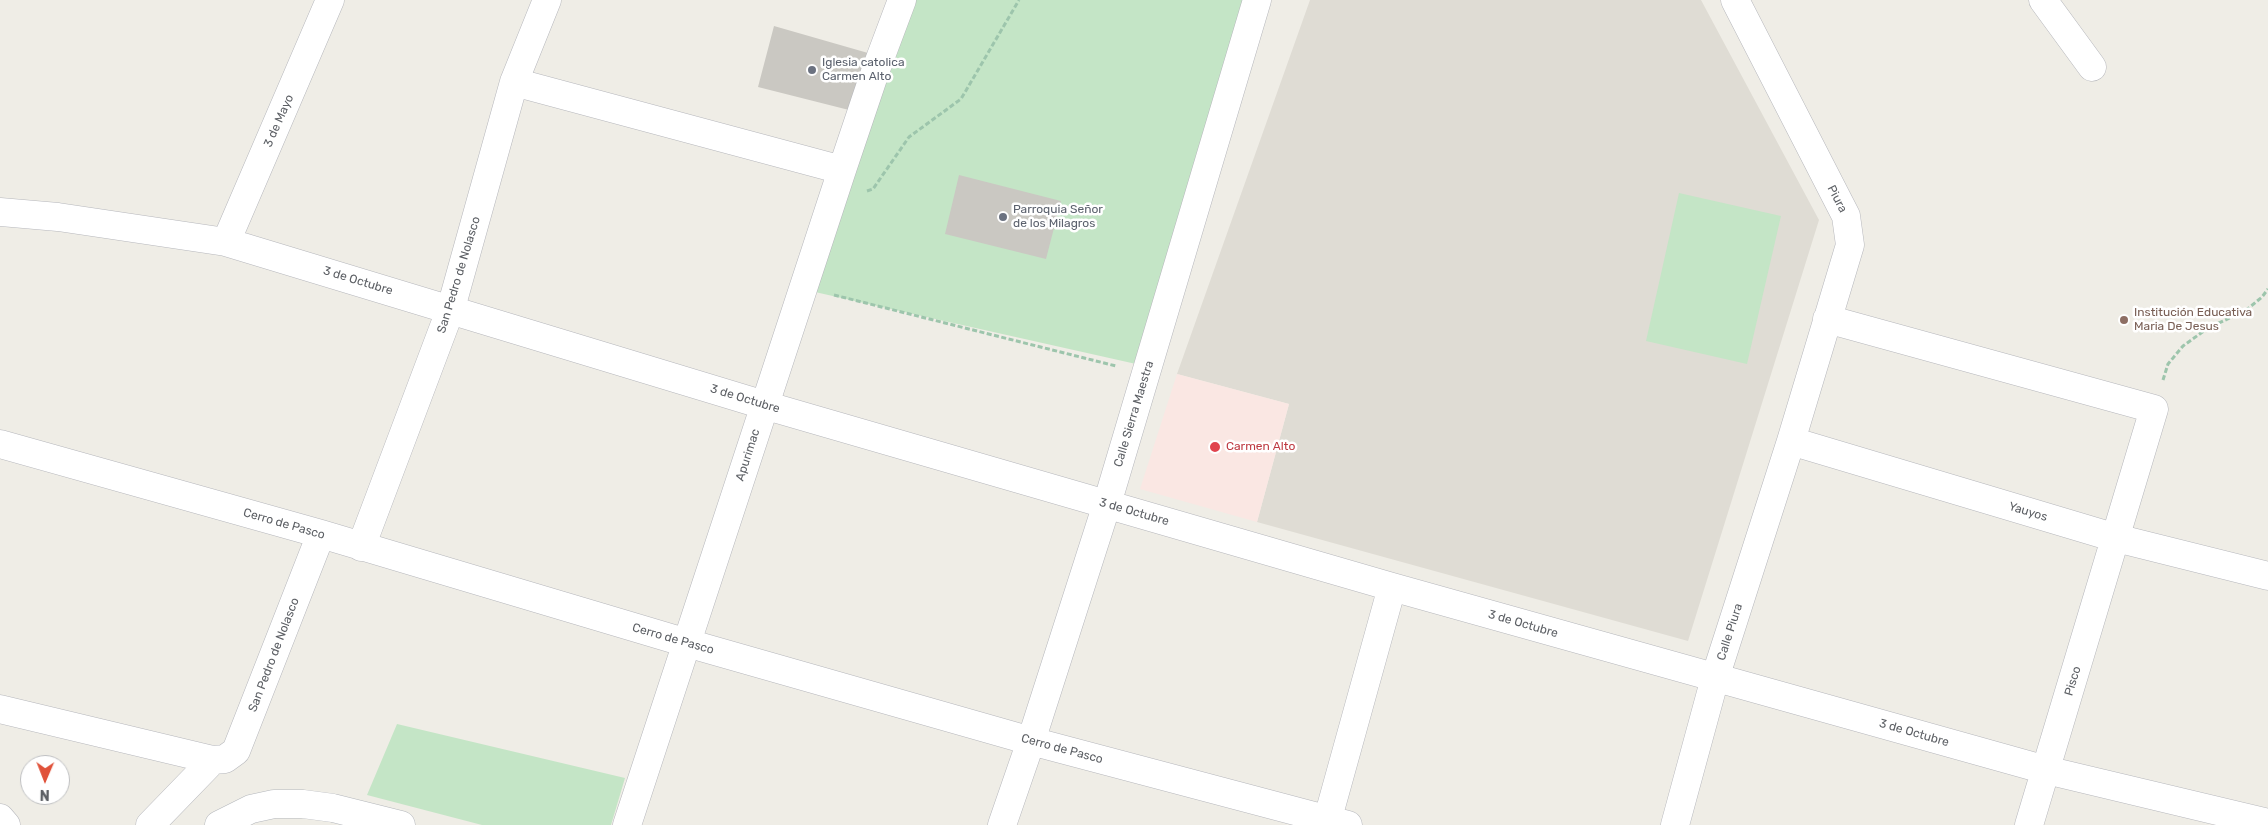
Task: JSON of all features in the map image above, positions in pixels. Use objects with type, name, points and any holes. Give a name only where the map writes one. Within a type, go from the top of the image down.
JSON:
[{"type":"street","name":"3 de Mayo","points":[[226,242],[330,0]]},
{"type":"street","name":"San Pedro de Nolasco","points":[[361,547],[451,308],[514,82],[547,0]]},
{"type":"street","name":"Apurimac","points":[[627,825],[842,170],[902,0]]},
{"type":"street","name":"Calle Sierra Maestra","points":[[1002,825],[1107,504],[1257,0]]},
{"type":"street","name":"Piura","points":[[1735,0],[1846,216],[1850,245],[1791,441]]},
{"type":"street","points":[[2043,0],[2092,67]]},
{"type":"street","points":[[514,82],[842,170]]},
{"type":"street","name":"3 de Octubre","points":[[0,212],[58,217],[226,242],[451,308],[764,405],[1392,588],[2046,770],[2268,823]]},
{"type":"street","points":[[1827,319],[2154,409]]},
{"type":"street","name":"Pisco","points":[[2029,825],[2154,409]]},
{"type":"street","name":"Yauyos","points":[[1791,441],[2116,538],[2268,576]]},
{"type":"street","name":"Calle Piura","points":[[1675,825],[1715,678],[1791,441]]},
{"type":"street","name":"Cerro de Pasco","points":[[0,444],[321,534],[687,643],[1031,741],[1334,823]]},
{"type":"street","name":"San Pedro de Nolasco","points":[[213,760],[226,760],[236,751],[321,534]]},
{"type":"street","points":[[1334,823],[1392,588]]},
{"type":"street","points":[[0,709],[213,760]]},
{"type":"street","points":[[150,825],[213,760]]},
{"type":"street","points":[[219,825],[251,809],[274,804],[303,804],[333,808],[401,825]]},
{"type":"street","points":[[0,818],[6,825]]},
{"type":"path","points":[[834,197],[873,189],[909,137],[961,99],[1019,0]]},
{"type":"path","points":[[804,288],[1146,374]]},
{"type":"path","points":[[2154,409],[2168,364],[2183,346],[2208,328],[2245,311],[2262,297],[2268,289]]},
{"type":"shaded area","points":[[1310,0],[1701,0],[1819,220],[1688,641],[1257,522],[1289,404],[1177,374]]},
{"type":"shaded area","name":"Carmen Alto","points":[[1177,374],[1289,404],[1257,522],[1140,489]]},
{"type":"green space","points":[[910,0],[1252,0],[1145,366],[806,290]]},
{"type":"green space","points":[[1679,193],[1781,216],[1747,364],[1646,341]]},
{"type":"green space","points":[[397,724],[625,778],[611,825],[482,825],[367,795]]},
{"type":"building","name":"Iglesia catolica Carmen Alto","points":[[774,26],[868,53],[849,110],[758,87]]},
{"type":"building","name":"Parroquia Señor de los Milagros","points":[[959,175],[1061,201],[1046,259],[945,234]]},
{"type":"place","name":"Iglesia catolica Carmen Alto","points":[[812,70]]},
{"type":"place","name":"Parroquia Señor de los Milagros","points":[[1003,217]]},
{"type":"place","name":"Institución Educativa Maria De Jesus","points":[[2124,320]]},
{"type":"place","name":"Carmen Alto","points":[[1215,447]]}]
